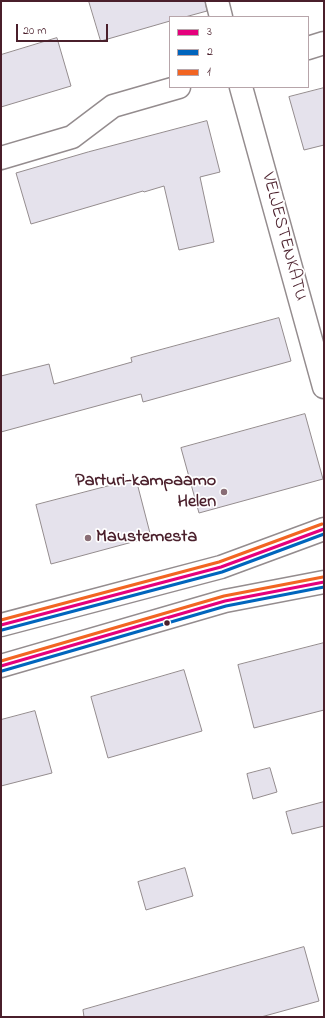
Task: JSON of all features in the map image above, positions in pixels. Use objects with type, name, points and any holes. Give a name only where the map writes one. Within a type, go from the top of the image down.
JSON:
[{"type":"main road","points":[[217,1],[221,16]]},
{"type":"main road","points":[[309,48],[324,43]]},
{"type":"main road","points":[[1,158],[72,137],[113,106],[176,88]]},
{"type":"main road","name":"VELJESTENKATU","points":[[241,88],[324,386]]},
{"type":"main road","points":[[1,625],[221,567],[324,529]]},
{"type":"main road","points":[[1,666],[226,601],[324,582]]},
{"type":"building","points":[[89,1],[205,1],[207,11],[189,16],[169,16],[169,21],[101,41]]},
{"type":"building","points":[[57,38],[71,86],[1,107],[1,55]]},
{"type":"building","points":[[324,88],[324,145],[304,150],[289,97]]},
{"type":"building","points":[[207,121],[220,172],[200,177],[214,242],[179,250],[164,186],[31,224],[16,173],[88,152]]},
{"type":"building","points":[[279,318],[291,361],[143,402],[141,394],[1,432],[1,376],[49,364],[54,384],[132,362],[131,358]]},
{"type":"building","points":[[305,414],[323,479],[199,513],[181,448]]},
{"type":"building","points":[[136,479],[151,537],[51,564],[36,505]]},
{"type":"building","points":[[324,643],[324,710],[254,728],[238,665]]},
{"type":"building","points":[[184,670],[202,731],[108,758],[91,697]]},
{"type":"building","points":[[35,711],[52,773],[1,786],[1,720]]},
{"type":"building","points":[[270,768],[277,792],[253,799],[247,774]]},
{"type":"building","points":[[324,802],[324,826],[292,834],[286,812]]},
{"type":"building","points":[[185,868],[193,896],[146,910],[138,882]]},
{"type":"building","points":[[304,947],[319,1001],[261,1017],[84,1017],[83,1010]]},
{"type":"transit line","name":"1","points":[[1,620],[219,562],[322,524]]},
{"type":"transit line","name":"3","points":[[1,625],[221,567],[324,529]]},
{"type":"transit line","name":"2","points":[[2,630],[222,572],[324,534]]},
{"type":"transit line","name":"1","points":[[1,661],[224,596],[323,577]]},
{"type":"transit line","name":"3","points":[[1,666],[225,601],[324,582]]},
{"type":"transit line","name":"2","points":[[2,671],[226,606],[324,587]]},
{"type":"place","name":"Parturi-kampaamo Helen","points":[[224,492]]},
{"type":"place","name":"Maustemesta","points":[[88,538]]}]
